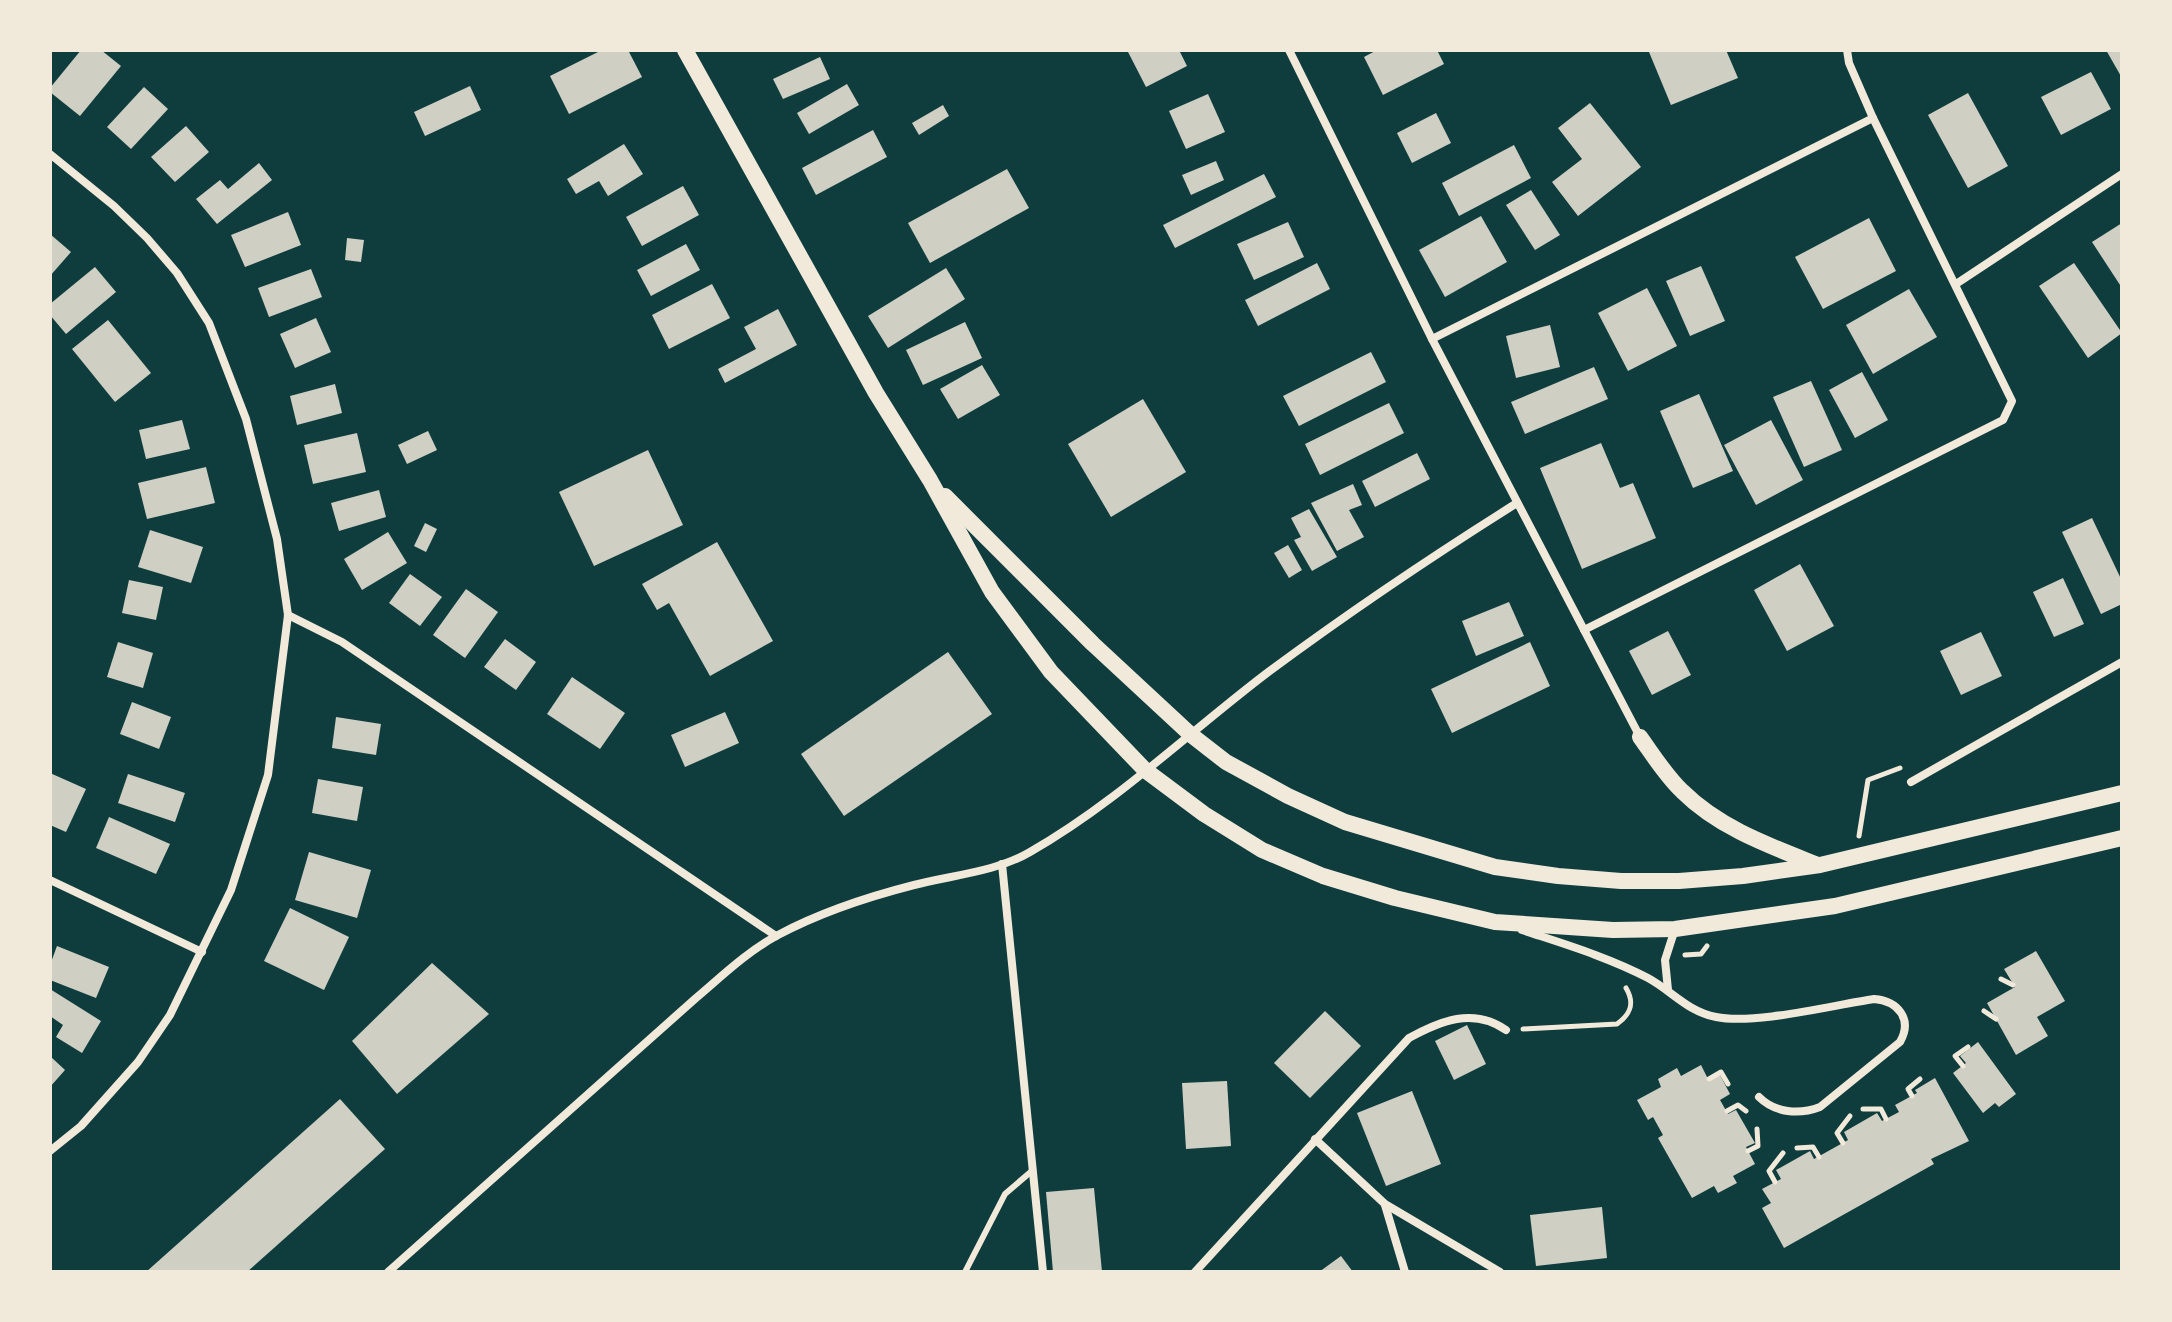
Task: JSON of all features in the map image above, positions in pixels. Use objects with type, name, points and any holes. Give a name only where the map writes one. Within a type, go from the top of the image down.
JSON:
[{"type":"main road","points":[[685,50],[876,393],[930,480],[992,592],[1051,672],[1145,770],[1204,814],[1262,850],[1323,876],[1395,898],[1495,922],[1613,930],[1675,929],[1722,924],[1835,906],[2122,838]]},
{"type":"main road","points":[[930,480],[1093,644],[1190,734],[1226,762],[1288,796],[1345,822],[1495,867],[1621,881],[1743,876],[1820,865],[2122,793]]},
{"type":"main road","points":[[1640,737],[1680,790],[1704,810],[1762,843],[1820,865]]},
{"type":"street","points":[[1584,630],[2003,420],[2012,401],[1873,118],[1849,63],[1847,50]]},
{"type":"street","points":[[1291,51],[1432,339],[1640,737]]},
{"type":"street","points":[[1432,339],[1873,118]]},
{"type":"street","points":[[50,154],[114,206],[147,238],[177,273],[209,323],[246,419],[277,539],[288,615],[268,775],[231,890],[170,1015],[138,1062],[81,1126],[50,1151]]},
{"type":"street","points":[[1956,284],[2122,174]]},
{"type":"street","points":[[388,1272],[696,998],[776,936],[843,905],[1002,864],[1028,853],[1089,813],[1266,674],[1380,591],[1517,503]]},
{"type":"street","points":[[288,615],[342,642],[776,936]]},
{"type":"street","points":[[1913,781],[2122,662]]},
{"type":"street","points":[[1002,864],[1043,1272]]},
{"type":"street","points":[[50,880],[202,952]]},
{"type":"street","points":[[1495,922],[1572,946],[1634,971],[1668,990],[1695,1011],[1727,1019],[1754,1018],[1874,999],[1894,1003],[1902,1014],[1905,1029],[1900,1042],[1820,1107],[1810,1111],[1783,1110],[1768,1106],[1759,1097]]},
{"type":"street","points":[[1668,990],[1666,956],[1675,929]]},
{"type":"street","points":[[1195,1272],[1409,1038],[1436,1025],[1471,1017],[1485,1018],[1506,1030]]},
{"type":"street","points":[[1315,1139],[1385,1204],[1500,1272]]},
{"type":"street","points":[[1385,1204],[1405,1272]]},
{"type":"lane","points":[[965,1272],[1005,1194],[1034,1169]]},
{"type":"path","points":[[1856,856],[1868,780],[1909,765],[1913,781]]},
{"type":"path","points":[[1666,956],[1701,954],[1722,924]]},
{"type":"path","points":[[1506,1030],[1617,1024],[1631,1009],[1631,997],[1624,985],[1634,971]]},
{"type":"path","points":[[2001,979],[2013,985]]},
{"type":"path","points":[[1984,1011],[1996,1019]]},
{"type":"path","points":[[1963,1066],[1955,1056],[1968,1047]]},
{"type":"path","points":[[1709,1079],[1721,1072],[1728,1084]]},
{"type":"path","points":[[1912,1096],[1908,1089],[1920,1079]]},
{"type":"path","points":[[1727,1111],[1738,1105],[1750,1115]]},
{"type":"path","points":[[1863,1109],[1881,1109],[1886,1119]]},
{"type":"path","points":[[1843,1143],[1837,1133],[1850,1116]]},
{"type":"path","points":[[1748,1151],[1758,1146],[1757,1129]]},
{"type":"path","points":[[1797,1148],[1813,1147],[1819,1157]]},
{"type":"path","points":[[1775,1182],[1769,1171],[1783,1153]]},
{"type":"building","points":[[81,50],[101,50],[121,66],[80,116],[50,92],[50,88]]},
{"type":"building","points":[[602,50],[628,50],[642,77],[569,114],[550,76]]},
{"type":"building","points":[[1127,50],[1179,50],[1187,66],[1146,87]]},
{"type":"building","points":[[1377,50],[1437,50],[1444,64],[1383,95],[1364,57]]},
{"type":"building","points":[[1726,50],[1738,78],[1671,105],[1649,52]]},
{"type":"building","points":[[2106,50],[2122,50],[2122,78]]},
{"type":"building","points":[[820,57],[830,79],[783,99],[773,79]]},
{"type":"building","points":[[2091,72],[2111,109],[2061,135],[2041,97]]},
{"type":"building","points":[[847,84],[859,105],[809,134],[797,113]]},
{"type":"building","points":[[470,86],[481,110],[425,136],[414,112]]},
{"type":"building","points":[[144,87],[168,109],[131,149],[107,127]]},
{"type":"building","points":[[1968,93],[2008,166],[1968,188],[1928,115]]},
{"type":"building","points":[[1208,94],[1225,132],[1186,149],[1169,111]]},
{"type":"building","points":[[1590,103],[1641,167],[1578,216],[1552,182],[1582,159],[1558,128]]},
{"type":"building","points":[[943,105],[949,116],[919,135],[912,123]]},
{"type":"building","points":[[1436,113],[1451,143],[1412,163],[1397,133]]},
{"type":"building","points":[[186,126],[209,152],[175,182],[151,157]]},
{"type":"building","points":[[873,130],[887,157],[816,195],[802,168]]},
{"type":"building","points":[[624,144],[643,174],[608,196],[599,181],[576,194],[567,179]]},
{"type":"building","points":[[1514,145],[1531,178],[1459,216],[1442,183]]},
{"type":"building","points":[[1216,161],[1224,180],[1191,195],[1182,175]]},
{"type":"building","points":[[259,163],[272,180],[217,224],[196,199],[220,180],[228,189]]},
{"type":"building","points":[[1007,169],[1029,208],[930,263],[908,223]]},
{"type":"building","points":[[1264,174],[1276,197],[1175,248],[1163,225]]},
{"type":"building","points":[[683,186],[699,215],[642,246],[626,217]]},
{"type":"building","points":[[1531,190],[1560,235],[1535,250],[1506,205]]},
{"type":"building","points":[[288,212],[301,245],[245,267],[231,235]]},
{"type":"building","points":[[1481,216],[1507,262],[1445,297],[1419,250]]},
{"type":"building","points":[[1869,218],[1896,271],[1823,309],[1795,257]]},
{"type":"building","points":[[1288,222],[1304,257],[1254,280],[1237,244]]},
{"type":"building","points":[[2122,223],[2122,288],[2092,242]]},
{"type":"building","points":[[50,234],[71,252],[50,276]]},
{"type":"building","points":[[347,238],[364,240],[361,262],[345,260]]},
{"type":"building","points":[[686,244],[700,270],[651,296],[637,270]]},
{"type":"building","points":[[1317,263],[1330,289],[1258,326],[1245,300]]},
{"type":"building","points":[[2074,263],[2122,333],[2088,358],[2039,286]]},
{"type":"building","points":[[1701,266],[1725,321],[1690,336],[1666,281]]},
{"type":"building","points":[[95,267],[116,292],[66,334],[50,315],[50,304]]},
{"type":"building","points":[[946,268],[965,299],[888,348],[868,316]]},
{"type":"building","points":[[311,269],[322,297],[269,317],[258,288]]},
{"type":"building","points":[[712,284],[730,318],[669,349],[652,315]]},
{"type":"building","points":[[1647,288],[1677,346],[1628,371],[1598,313]]},
{"type":"building","points":[[1909,289],[1937,337],[1873,374],[1846,325]]},
{"type":"building","points":[[778,309],[797,345],[725,383],[718,369],[756,349],[744,327]]},
{"type":"building","points":[[316,318],[331,352],[295,368],[280,334]]},
{"type":"building","points":[[108,320],[151,373],[115,402],[72,349]]},
{"type":"building","points":[[965,322],[982,358],[923,385],[906,350]]},
{"type":"building","points":[[1550,325],[1560,367],[1516,378],[1506,336]]},
{"type":"building","points":[[1371,352],[1386,382],[1299,426],[1283,396]]},
{"type":"building","points":[[982,365],[1000,395],[958,419],[940,389]]},
{"type":"building","points":[[1594,367],[1608,399],[1525,434],[1511,402]]},
{"type":"building","points":[[1862,372],[1888,420],[1855,438],[1829,390]]},
{"type":"building","points":[[1811,381],[1842,450],[1804,467],[1773,397]]},
{"type":"building","points":[[335,384],[342,413],[297,425],[290,396]]},
{"type":"building","points":[[1699,394],[1733,471],[1693,488],[1660,411]]},
{"type":"building","points":[[1143,399],[1186,472],[1111,517],[1068,444]]},
{"type":"building","points":[[1389,403],[1404,433],[1320,475],[1305,444]]},
{"type":"building","points":[[182,420],[190,449],[146,459],[139,430]]},
{"type":"building","points":[[1771,420],[1803,480],[1756,505],[1724,445]]},
{"type":"building","points":[[428,431],[437,450],[407,464],[398,445]]},
{"type":"building","points":[[357,433],[366,472],[313,484],[304,445]]},
{"type":"building","points":[[1601,443],[1620,488],[1633,483],[1656,538],[1582,569],[1540,468]]},
{"type":"building","points":[[648,450],[683,525],[594,566],[559,492]]},
{"type":"building","points":[[1417,453],[1430,479],[1375,507],[1362,481]]},
{"type":"building","points":[[206,467],[215,503],[147,519],[138,483]]},
{"type":"building","points":[[1353,484],[1362,505],[1349,510],[1364,537],[1337,551],[1311,503]]},
{"type":"building","points":[[379,490],[386,517],[339,531],[331,503]]},
{"type":"building","points":[[1309,509],[1337,557],[1312,571],[1294,540],[1301,537],[1291,518]]},
{"type":"building","points":[[2092,518],[2122,581],[2122,604],[2101,614],[2062,532]]},
{"type":"building","points":[[425,523],[437,529],[426,552],[414,546]]},
{"type":"building","points":[[150,530],[203,547],[191,583],[138,567]]},
{"type":"building","points":[[388,532],[407,563],[362,590],[344,559]]},
{"type":"building","points":[[717,542],[773,641],[710,676],[669,603],[657,610],[642,584]]},
{"type":"building","points":[[1288,545],[1302,570],[1289,578],[1274,553]]},
{"type":"building","points":[[1800,564],[1834,626],[1787,651],[1754,590]]},
{"type":"building","points":[[410,574],[442,597],[420,626],[389,603]]},
{"type":"building","points":[[2063,578],[2084,624],[2054,637],[2033,592]]},
{"type":"building","points":[[129,580],[163,587],[156,620],[122,613]]},
{"type":"building","points":[[466,589],[498,612],[465,658],[433,635]]},
{"type":"building","points":[[1509,602],[1524,636],[1476,656],[1462,621]]},
{"type":"building","points":[[1668,631],[1691,675],[1652,695],[1629,651]]},
{"type":"building","points":[[1981,632],[2002,676],[1961,695],[1940,651]]},
{"type":"building","points":[[505,639],[536,662],[516,690],[484,667]]},
{"type":"building","points":[[118,642],[153,653],[143,688],[107,677]]},
{"type":"building","points":[[1530,642],[1550,686],[1452,733],[1431,689]]},
{"type":"building","points":[[948,652],[992,714],[844,816],[801,754]]},
{"type":"building","points":[[572,677],[625,713],[600,749],[547,714]]},
{"type":"building","points":[[132,702],[171,717],[159,749],[120,734]]},
{"type":"building","points":[[725,712],[739,743],[685,767],[671,735]]},
{"type":"building","points":[[336,717],[381,724],[376,755],[332,748]]},
{"type":"building","points":[[50,773],[86,789],[66,832],[50,825]]},
{"type":"building","points":[[128,774],[185,793],[175,822],[118,803]]},
{"type":"building","points":[[318,779],[363,787],[357,821],[312,813]]},
{"type":"building","points":[[109,817],[170,844],[156,874],[96,848]]},
{"type":"building","points":[[309,852],[371,870],[357,918],[295,900]]},
{"type":"building","points":[[290,908],[349,937],[324,990],[264,961]]},
{"type":"building","points":[[57,946],[109,967],[96,998],[50,980],[50,965]]},
{"type":"building","points":[[2036,951],[2065,1001],[2037,1017],[2048,1036],[2016,1055],[1987,1003],[2015,987],[2004,969]]},
{"type":"building","points":[[432,963],[489,1014],[397,1094],[352,1041]]},
{"type":"building","points":[[50,989],[101,1021],[82,1053],[56,1037],[63,1025],[50,1016]]},
{"type":"building","points":[[1325,1011],[1361,1046],[1310,1098],[1274,1063]]},
{"type":"building","points":[[1467,1025],[1486,1064],[1454,1080],[1435,1041]]},
{"type":"building","points":[[1978,1042],[2016,1094],[1999,1107],[1995,1103],[1983,1113],[1953,1073],[1966,1063],[1960,1056]]},
{"type":"building","points":[[50,1056],[65,1070],[50,1087]]},
{"type":"building","points":[[1701,1065],[1709,1081],[1720,1075],[1730,1094],[1720,1100],[1728,1114],[1736,1110],[1755,1143],[1746,1147],[1755,1164],[1733,1176],[1737,1183],[1718,1193],[1714,1186],[1692,1198],[1658,1138],[1663,1135],[1653,1117],[1648,1120],[1637,1100],[1661,1087],[1658,1079],[1677,1068],[1681,1076]]},
{"type":"building","points":[[1935,1078],[1969,1141],[1931,1159],[1934,1164],[1784,1248],[1762,1208],[1771,1203],[1762,1189],[1781,1179],[1776,1170],[1810,1151],[1814,1159],[1848,1140],[1844,1132],[1877,1113],[1882,1121],[1899,1112],[1895,1105]]},
{"type":"building","points":[[1227,1081],[1231,1146],[1186,1149],[1182,1083]]},
{"type":"building","points":[[1412,1091],[1441,1164],[1386,1186],[1357,1113]]},
{"type":"building","points":[[340,1099],[385,1149],[247,1272],[146,1272]]},
{"type":"building","points":[[1094,1188],[1102,1272],[1053,1272],[1046,1192]]},
{"type":"building","points":[[1602,1207],[1607,1258],[1536,1266],[1530,1215]]},
{"type":"building","points":[[1341,1256],[1353,1272],[1319,1272]]}]
